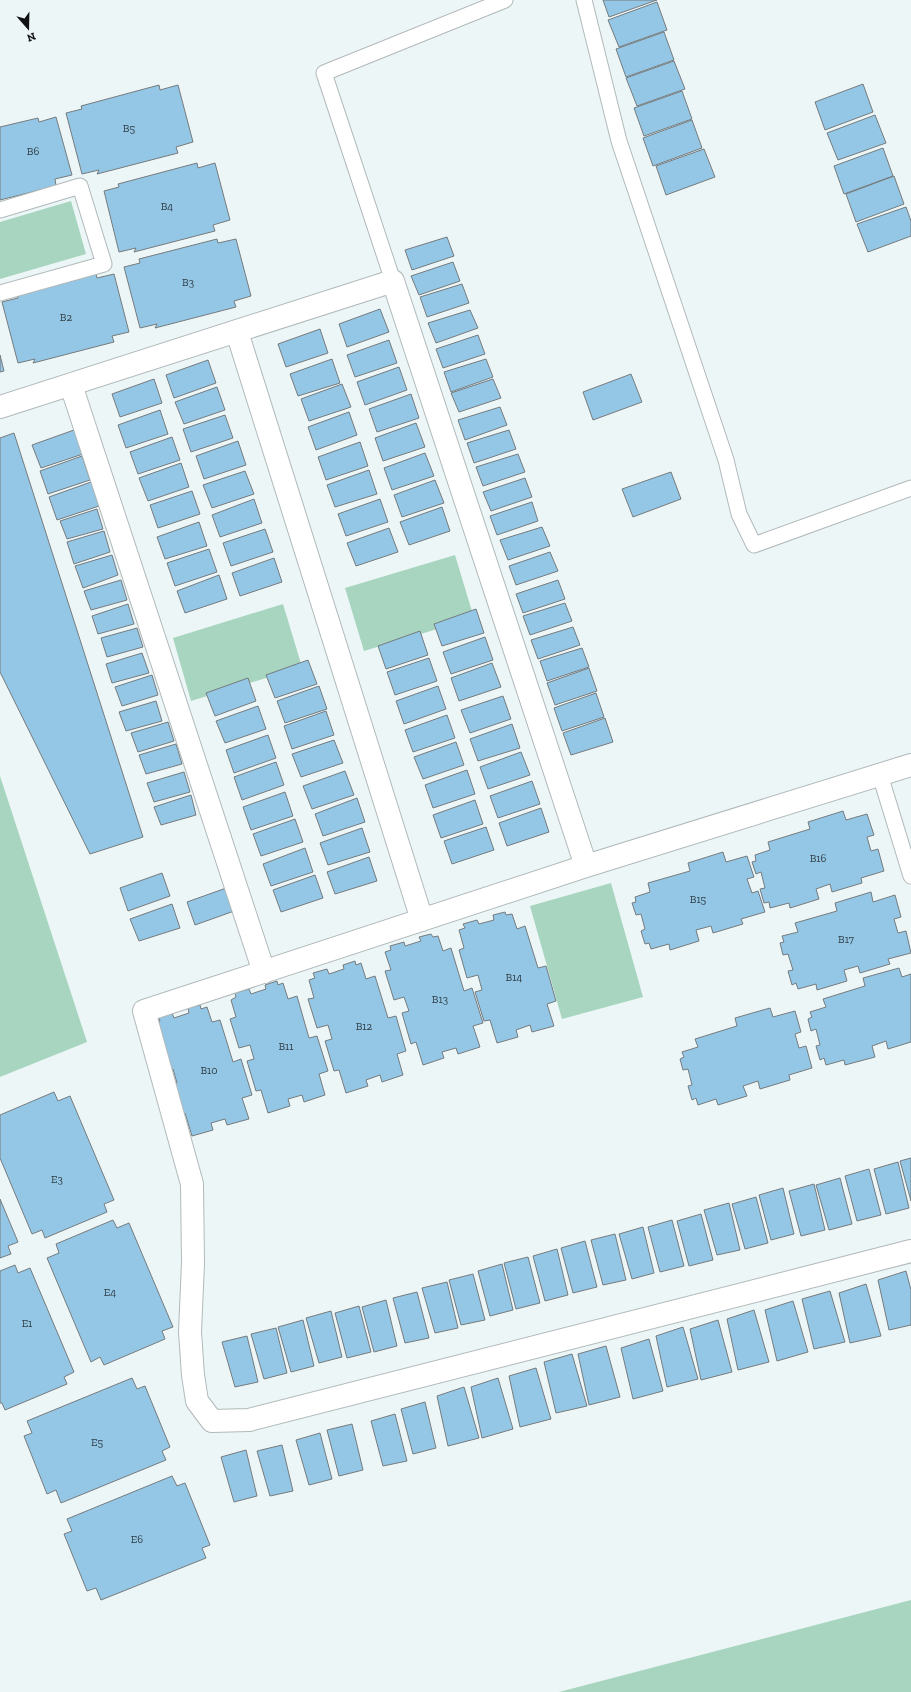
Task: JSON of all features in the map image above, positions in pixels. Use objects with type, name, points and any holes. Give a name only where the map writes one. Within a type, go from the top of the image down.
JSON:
[{"type":"street","points":[[0,407],[393,281],[586,866]]},
{"type":"street","points":[[237,332],[422,920]]},
{"type":"street","points":[[70,385],[264,972]]},
{"type":"street","points":[[911,765],[586,866],[144,1011],[192,1184],[193,1262],[190,1332],[192,1375],[197,1401],[212,1421],[249,1420],[911,1251]]},
{"type":"lane","points":[[393,281],[324,74],[504,0]]},
{"type":"lane","points":[[584,0],[619,141],[724,452],[739,514],[754,545],[911,488]]},
{"type":"lane","points":[[0,210],[80,186],[104,264],[0,293]]},
{"type":"lane","points":[[880,775],[911,876]]},
{"type":"green space","points":[[71,201],[86,254],[0,279],[0,222]]},
{"type":"green space","points":[[455,555],[474,618],[364,651],[345,588]]},
{"type":"green space","points":[[283,604],[302,667],[191,701],[173,638]]},
{"type":"green space","points":[[0,776],[87,1042],[0,1077]]},
{"type":"green space","points":[[611,883],[643,997],[562,1019],[530,906]]},
{"type":"green space","points":[[911,1600],[911,1692],[559,1692]]},
{"type":"building","points":[[603,0],[657,0],[609,17]]},
{"type":"building","points":[[657,2],[667,30],[619,47],[608,20]]},
{"type":"building","points":[[664,32],[674,60],[626,77],[616,49]]},
{"type":"building","points":[[674,61],[685,89],[637,106],[626,78]]},
{"type":"building","points":[[863,84],[873,112],[825,130],[815,102]]},
{"type":"building","points":[[159,85],[160,90],[178,85],[193,142],[176,147],[178,153],[97,174],[99,170],[82,174],[66,113],[82,109],[81,106]]},
{"type":"building","points":[[682,91],[692,119],[644,136],[634,108]]},
{"type":"building","points":[[875,115],[886,143],[838,160],[827,133]]},
{"type":"building","points":[[56,117],[72,175],[55,179],[56,186],[0,200],[0,127],[38,118],[39,122]]},
{"type":"building","points":[[692,120],[702,148],[653,166],[643,138]]},
{"type":"building","points":[[883,148],[893,176],[844,194],[834,166]]},
{"type":"building","points":[[704,149],[715,177],[666,195],[656,166]]},
{"type":"building","points":[[197,163],[198,168],[215,163],[230,220],[213,225],[215,231],[134,252],[136,248],[119,252],[104,191],[119,187],[118,184]]},
{"type":"building","points":[[894,176],[904,204],[856,222],[846,194]]},
{"type":"building","points":[[906,207],[911,221],[911,236],[868,252],[857,224]]},
{"type":"building","points":[[447,237],[454,256],[412,270],[405,250]]},
{"type":"building","points":[[217,239],[218,243],[236,239],[251,296],[234,301],[236,307],[155,328],[157,324],[140,328],[124,267],[140,263],[139,259]]},
{"type":"building","points":[[453,262],[460,281],[419,295],[411,276]]},
{"type":"building","points":[[96,274],[97,278],[114,274],[129,332],[112,336],[114,342],[33,363],[35,359],[18,363],[2,302],[18,298],[17,294]]},
{"type":"building","points":[[462,284],[469,303],[427,317],[420,297]]},
{"type":"building","points":[[380,309],[389,332],[347,347],[339,324]]},
{"type":"building","points":[[470,310],[478,328],[436,343],[428,323]]},
{"type":"building","points":[[320,329],[328,353],[286,367],[278,344]]},
{"type":"building","points":[[478,335],[485,354],[443,368],[436,349]]},
{"type":"building","points":[[389,340],[397,363],[355,377],[347,355]]},
{"type":"building","points":[[0,355],[4,371],[0,372]]},
{"type":"building","points":[[332,359],[340,383],[298,396],[290,374]]},
{"type":"building","points":[[486,359],[493,377],[451,392],[444,372]]},
{"type":"building","points":[[208,360],[216,383],[174,398],[166,375]]},
{"type":"building","points":[[399,367],[407,390],[365,405],[357,382]]},
{"type":"building","points":[[631,374],[642,402],[593,420],[583,392]]},
{"type":"building","points":[[154,379],[162,403],[120,417],[112,394]]},
{"type":"building","points":[[493,379],[501,398],[459,412],[451,393]]},
{"type":"building","points":[[342,384],[351,407],[309,421],[301,399]]},
{"type":"building","points":[[217,387],[225,410],[184,424],[175,402]]},
{"type":"building","points":[[411,394],[419,418],[377,432],[369,409]]},
{"type":"building","points":[[500,407],[507,425],[465,440],[458,420]]},
{"type":"building","points":[[160,410],[168,434],[126,448],[118,425]]},
{"type":"building","points":[[349,412],[357,435],[316,450],[308,427]]},
{"type":"building","points":[[225,415],[233,438],[191,452],[183,429]]},
{"type":"building","points":[[416,423],[425,447],[383,461],[375,438]]},
{"type":"building","points":[[74,430],[83,454],[41,468],[32,445]]},
{"type":"building","points":[[509,430],[516,449],[474,463],[467,443]]},
{"type":"building","points":[[14,433],[143,837],[90,854],[0,672],[0,438]]},
{"type":"building","points":[[172,437],[180,460],[138,474],[130,452]]},
{"type":"building","points":[[238,441],[246,465],[204,479],[196,456]]},
{"type":"building","points":[[360,442],[368,466],[326,480],[318,457]]},
{"type":"building","points":[[425,453],[434,476],[392,490],[384,468]]},
{"type":"building","points":[[518,454],[525,472],[483,486],[476,467]]},
{"type":"building","points":[[82,456],[90,480],[48,494],[40,471]]},
{"type":"building","points":[[181,463],[189,487],[148,501],[139,478]]},
{"type":"building","points":[[369,470],[377,494],[335,507],[327,485]]},
{"type":"building","points":[[245,471],[254,494],[212,508],[203,485]]},
{"type":"building","points":[[671,472],[681,499],[633,517],[622,489]]},
{"type":"building","points":[[525,478],[532,497],[491,511],[483,492]]},
{"type":"building","points":[[435,480],[444,503],[402,517],[394,495]]},
{"type":"building","points":[[91,482],[99,506],[57,520],[49,497]]},
{"type":"building","points":[[192,491],[200,514],[158,528],[150,505]]},
{"type":"building","points":[[254,499],[262,523],[220,537],[212,515]]},
{"type":"building","points":[[380,499],[388,522],[346,536],[338,514]]},
{"type":"building","points":[[532,502],[538,521],[497,535],[490,516]]},
{"type":"building","points":[[442,507],[450,531],[409,545],[400,522]]},
{"type":"building","points":[[97,509],[103,529],[67,539],[60,521]]},
{"type":"building","points":[[199,522],[207,546],[165,559],[157,537]]},
{"type":"building","points":[[542,527],[550,546],[508,560],[500,540]]},
{"type":"building","points":[[389,528],[398,552],[356,566],[347,543]]},
{"type":"building","points":[[265,529],[273,552],[231,566],[223,543]]},
{"type":"building","points":[[104,531],[110,552],[74,564],[67,542]]},
{"type":"building","points":[[209,549],[217,572],[175,586],[167,563]]},
{"type":"building","points":[[550,552],[558,571],[516,585],[509,566]]},
{"type":"building","points":[[112,555],[118,575],[83,588],[75,566]]},
{"type":"building","points":[[274,558],[282,582],[240,596],[232,573]]},
{"type":"building","points":[[219,575],[227,599],[185,613],[177,591]]},
{"type":"building","points":[[121,580],[127,600],[91,610],[84,591]]},
{"type":"building","points":[[558,580],[565,599],[523,613],[516,594]]},
{"type":"building","points":[[565,603],[572,621],[530,635],[523,616]]},
{"type":"building","points":[[128,604],[134,624],[98,634],[92,616]]},
{"type":"building","points":[[476,609],[484,633],[442,646],[434,624]]},
{"type":"building","points":[[573,627],[580,645],[538,659],[531,640]]},
{"type":"building","points":[[137,628],[143,647],[107,657],[101,638]]},
{"type":"building","points":[[420,631],[428,655],[386,669],[378,646]]},
{"type":"building","points":[[485,637],[493,660],[451,674],[443,652]]},
{"type":"building","points":[[582,648],[589,667],[547,681],[540,661]]},
{"type":"building","points":[[142,653],[149,673],[112,683],[106,664]]},
{"type":"building","points":[[429,658],[437,681],[395,695],[387,672]]},
{"type":"building","points":[[308,660],[317,684],[275,698],[266,675]]},
{"type":"building","points":[[492,663],[501,687],[459,701],[451,678]]},
{"type":"building","points":[[589,668],[597,691],[555,705],[547,683]]},
{"type":"building","points":[[152,675],[158,695],[122,706],[115,687]]},
{"type":"building","points":[[248,678],[256,701],[215,716],[206,693]]},
{"type":"building","points":[[319,686],[327,709],[285,723],[277,701]]},
{"type":"building","points":[[438,686],[446,709],[404,724],[396,701]]},
{"type":"building","points":[[596,693],[604,717],[562,731],[554,708]]},
{"type":"building","points":[[503,696],[511,719],[470,733],[461,710]]},
{"type":"building","points":[[156,701],[162,721],[126,731],[119,712]]},
{"type":"building","points":[[258,706],[266,729],[225,743],[216,721]]},
{"type":"building","points":[[326,711],[334,735],[292,749],[284,726]]},
{"type":"building","points":[[447,715],[455,738],[413,752],[405,730]]},
{"type":"building","points":[[605,718],[613,742],[571,755],[563,733]]},
{"type":"building","points":[[168,722],[174,741],[138,752],[131,733]]},
{"type":"building","points":[[512,724],[520,748],[478,761],[470,739]]},
{"type":"building","points":[[268,735],[276,758],[234,773],[226,750]]},
{"type":"building","points":[[334,740],[343,763],[301,777],[292,754]]},
{"type":"building","points":[[456,742],[464,765],[423,779],[414,757]]},
{"type":"building","points":[[176,744],[182,764],[146,774],[139,755]]},
{"type":"building","points":[[521,752],[530,775],[488,789],[480,767]]},
{"type":"building","points":[[276,762],[284,785],[242,800],[234,777]]},
{"type":"building","points":[[467,770],[475,794],[433,808],[425,785]]},
{"type":"building","points":[[345,771],[354,795],[312,809],[303,786]]},
{"type":"building","points":[[184,772],[190,792],[154,802],[147,783]]},
{"type":"building","points":[[532,781],[540,804],[498,818],[490,796]]},
{"type":"building","points":[[285,792],[293,816],[251,830],[243,807]]},
{"type":"building","points":[[191,795],[196,815],[161,825],[154,807]]},
{"type":"building","points":[[357,798],[365,822],[323,836],[315,814]]},
{"type":"building","points":[[475,800],[483,824],[441,838],[433,815]]},
{"type":"building","points":[[541,808],[549,832],[507,846],[499,823]]},
{"type":"building","points":[[843,811],[846,820],[867,814],[874,835],[867,837],[871,851],[878,849],[884,871],[861,878],[862,883],[832,892],[830,884],[816,889],[819,899],[790,908],[789,903],[770,908],[769,902],[764,903],[760,889],[765,888],[761,872],[756,874],[752,862],[756,861],[755,855],[770,850],[768,842],[810,829],[808,822]]},
{"type":"building","points":[[295,819],[303,842],[261,856],[253,834]]},
{"type":"building","points":[[486,827],[494,850],[452,864],[444,841]]},
{"type":"building","points":[[362,828],[370,852],[328,865],[320,843]]},
{"type":"building","points":[[305,848],[313,872],[271,886],[263,864]]},
{"type":"building","points":[[723,852],[726,862],[747,856],[754,877],[747,879],[752,893],[758,891],[765,912],[741,919],[743,924],[713,933],[711,926],[696,930],[699,941],[670,950],[669,944],[651,949],[649,943],[645,944],[641,931],[645,929],[641,914],[636,915],[632,903],[636,902],[635,897],[650,892],[648,883],[690,871],[688,863]]},
{"type":"building","points":[[369,857],[377,881],[335,894],[327,872]]},
{"type":"building","points":[[162,873],[170,896],[128,911],[120,888]]},
{"type":"building","points":[[315,875],[323,898],[281,912],[273,890]]},
{"type":"building","points":[[229,887],[237,910],[195,925],[187,902]]},
{"type":"building","points":[[871,892],[873,902],[895,895],[901,917],[894,919],[898,933],[906,931],[911,953],[888,959],[890,964],[860,973],[858,966],[844,970],[847,981],[817,990],[816,984],[798,989],[796,983],[792,985],[788,971],[793,970],[788,954],[783,955],[780,943],[784,942],[782,936],[798,932],[795,923],[837,911],[835,903]]},
{"type":"building","points":[[172,904],[180,928],[139,941],[130,919]]},
{"type":"building","points":[[505,912],[506,915],[512,914],[517,929],[525,926],[538,968],[546,966],[556,1001],[547,1004],[554,1026],[532,1032],[530,1025],[516,1030],[518,1037],[497,1043],[490,1020],[484,1021],[475,992],[482,990],[478,975],[467,978],[459,950],[464,948],[459,930],[465,928],[463,924],[477,920],[479,924],[494,920],[493,915]]},
{"type":"building","points":[[431,934],[433,937],[438,936],[443,951],[451,948],[464,991],[472,988],[483,1023],[473,1026],[480,1047],[458,1054],[456,1048],[442,1052],[444,1058],[423,1065],[416,1042],[411,1044],[402,1013],[409,1011],[404,997],[394,1000],[385,971],[391,970],[385,952],[391,950],[390,946],[404,942],[405,946],[421,941],[419,937]]},
{"type":"building","points":[[355,961],[356,965],[361,963],[366,979],[375,976],[388,1018],[396,1016],[406,1051],[397,1054],[403,1075],[382,1082],[380,1075],[366,1080],[368,1086],[346,1093],[339,1070],[334,1071],[325,1041],[332,1039],[328,1025],[317,1028],[308,999],[314,998],[309,980],[315,978],[313,973],[327,969],[329,974],[344,969],[343,965]]},
{"type":"building","points":[[899,968],[902,977],[911,974],[911,1042],[888,1049],[886,1041],[872,1046],[875,1057],[845,1065],[844,1060],[826,1065],[824,1058],[820,1060],[816,1046],[820,1045],[816,1029],[811,1031],[808,1019],[812,1017],[810,1012],[826,1007],[823,999],[865,986],[863,978]]},
{"type":"building","points":[[277,981],[278,985],[283,983],[288,999],[297,996],[309,1038],[317,1036],[328,1071],[319,1074],[325,1095],[304,1102],[302,1095],[288,1099],[290,1106],[268,1113],[261,1090],[256,1091],[247,1061],[254,1059],[250,1045],[239,1048],[230,1019],[236,1017],[231,1000],[236,997],[235,993],[249,989],[251,994],[266,989],[265,985]]},
{"type":"building","points":[[200,1005],[201,1009],[207,1007],[212,1022],[220,1020],[233,1062],[241,1059],[252,1095],[242,1098],[249,1119],[227,1125],[225,1119],[211,1123],[213,1130],[192,1136],[185,1113],[180,1115],[170,1085],[177,1083],[173,1069],[162,1071],[154,1023],[160,1021],[159,1017],[172,1013],[174,1018],[189,1013],[188,1008]]},
{"type":"building","points":[[770,1008],[773,1017],[795,1011],[801,1032],[795,1034],[799,1048],[806,1046],[812,1068],[789,1075],[790,1080],[760,1089],[758,1081],[743,1086],[747,1096],[718,1105],[716,1099],[698,1105],[696,1098],[692,1100],[688,1086],[692,1085],[688,1069],[683,1070],[680,1059],[684,1057],[682,1052],[698,1047],[695,1039],[737,1026],[735,1018]]},
{"type":"building","points":[[54,1092],[58,1101],[70,1096],[114,1200],[104,1204],[107,1212],[45,1238],[42,1230],[32,1234],[0,1158],[0,1115]]},
{"type":"building","points":[[911,1158],[911,1201],[900,1161]]},
{"type":"building","points":[[898,1162],[909,1208],[886,1214],[874,1169]]},
{"type":"building","points":[[869,1169],[881,1215],[857,1221],[845,1176]]},
{"type":"building","points":[[840,1178],[852,1224],[829,1230],[816,1185]]},
{"type":"building","points":[[814,1184],[825,1230],[801,1236],[789,1191]]},
{"type":"building","points":[[783,1188],[794,1234],[771,1240],[759,1195]]},
{"type":"building","points":[[756,1197],[768,1243],[745,1249],[732,1204]]},
{"type":"building","points":[[0,1199],[18,1242],[8,1246],[11,1254],[0,1258]]},
{"type":"building","points":[[729,1203],[740,1250],[717,1255],[704,1210]]},
{"type":"building","points":[[701,1214],[713,1260],[689,1266],[677,1221]]},
{"type":"building","points":[[113,1220],[117,1228],[129,1223],[173,1327],[162,1331],[165,1339],[104,1365],[100,1357],[91,1362],[47,1258],[59,1253],[56,1244]]},
{"type":"building","points":[[672,1220],[684,1266],[660,1272],[648,1227]]},
{"type":"building","points":[[643,1227],[654,1273],[632,1279],[619,1234]]},
{"type":"building","points":[[615,1234],[626,1280],[603,1285],[591,1240]]},
{"type":"building","points":[[585,1241],[597,1287],[573,1293],[561,1248]]},
{"type":"building","points":[[557,1249],[568,1295],[545,1301],[533,1256]]},
{"type":"building","points":[[528,1257],[540,1303],[516,1309],[504,1263]]},
{"type":"building","points":[[502,1264],[513,1310],[490,1316],[478,1271]]},
{"type":"building","points":[[15,1265],[18,1273],[30,1268],[74,1372],[64,1377],[67,1384],[5,1410],[2,1403],[0,1403],[0,1271]]},
{"type":"building","points":[[906,1271],[911,1290],[911,1325],[889,1330],[878,1280]]},
{"type":"building","points":[[473,1274],[485,1320],[461,1325],[449,1280]]},
{"type":"building","points":[[447,1282],[458,1328],[435,1333],[422,1288]]},
{"type":"building","points":[[866,1284],[881,1336],[850,1343],[839,1293]]},
{"type":"building","points":[[830,1291],[845,1342],[814,1349],[802,1299]]},
{"type":"building","points":[[417,1292],[429,1338],[405,1343],[393,1298]]},
{"type":"building","points":[[386,1300],[397,1346],[374,1352],[362,1307]]},
{"type":"building","points":[[793,1301],[808,1352],[777,1361],[765,1310]]},
{"type":"building","points":[[359,1306],[371,1352],[347,1358],[335,1313]]},
{"type":"building","points":[[754,1310],[769,1362],[738,1370],[727,1319]]},
{"type":"building","points":[[331,1311],[342,1357],[319,1363],[306,1318]]},
{"type":"building","points":[[303,1320],[314,1366],[291,1372],[278,1327]]},
{"type":"building","points":[[718,1320],[732,1372],[701,1380],[690,1329]]},
{"type":"building","points":[[683,1327],[698,1379],[667,1387],[656,1336]]},
{"type":"building","points":[[276,1328],[287,1373],[264,1379],[251,1334]]},
{"type":"building","points":[[247,1336],[258,1382],[235,1387],[222,1342]]},
{"type":"building","points":[[649,1339],[663,1391],[633,1399],[621,1348]]},
{"type":"building","points":[[606,1346],[620,1397],[589,1405],[578,1354]]},
{"type":"building","points":[[572,1354],[587,1406],[556,1413],[544,1362]]},
{"type":"building","points":[[536,1368],[551,1419],[520,1427],[509,1376]]},
{"type":"building","points":[[132,1378],[137,1389],[145,1386],[170,1447],[162,1451],[166,1460],[61,1503],[56,1490],[47,1494],[24,1436],[32,1433],[27,1421]]},
{"type":"building","points":[[498,1378],[513,1429],[482,1438],[471,1387]]},
{"type":"building","points":[[464,1387],[479,1438],[448,1446],[437,1396]]},
{"type":"building","points":[[425,1402],[436,1448],[413,1454],[401,1409]]},
{"type":"building","points":[[395,1414],[407,1461],[383,1466],[371,1421]]},
{"type":"building","points":[[352,1424],[363,1470],[339,1476],[327,1430]]},
{"type":"building","points":[[320,1433],[332,1479],[309,1485],[296,1440]]},
{"type":"building","points":[[282,1445],[293,1491],[270,1496],[257,1451]]},
{"type":"building","points":[[246,1450],[257,1496],[234,1502],[221,1457]]},
{"type":"building","points":[[172,1476],[177,1486],[185,1483],[210,1545],[202,1548],[206,1558],[101,1600],[96,1588],[87,1591],[64,1534],[72,1531],[67,1519]]}]
